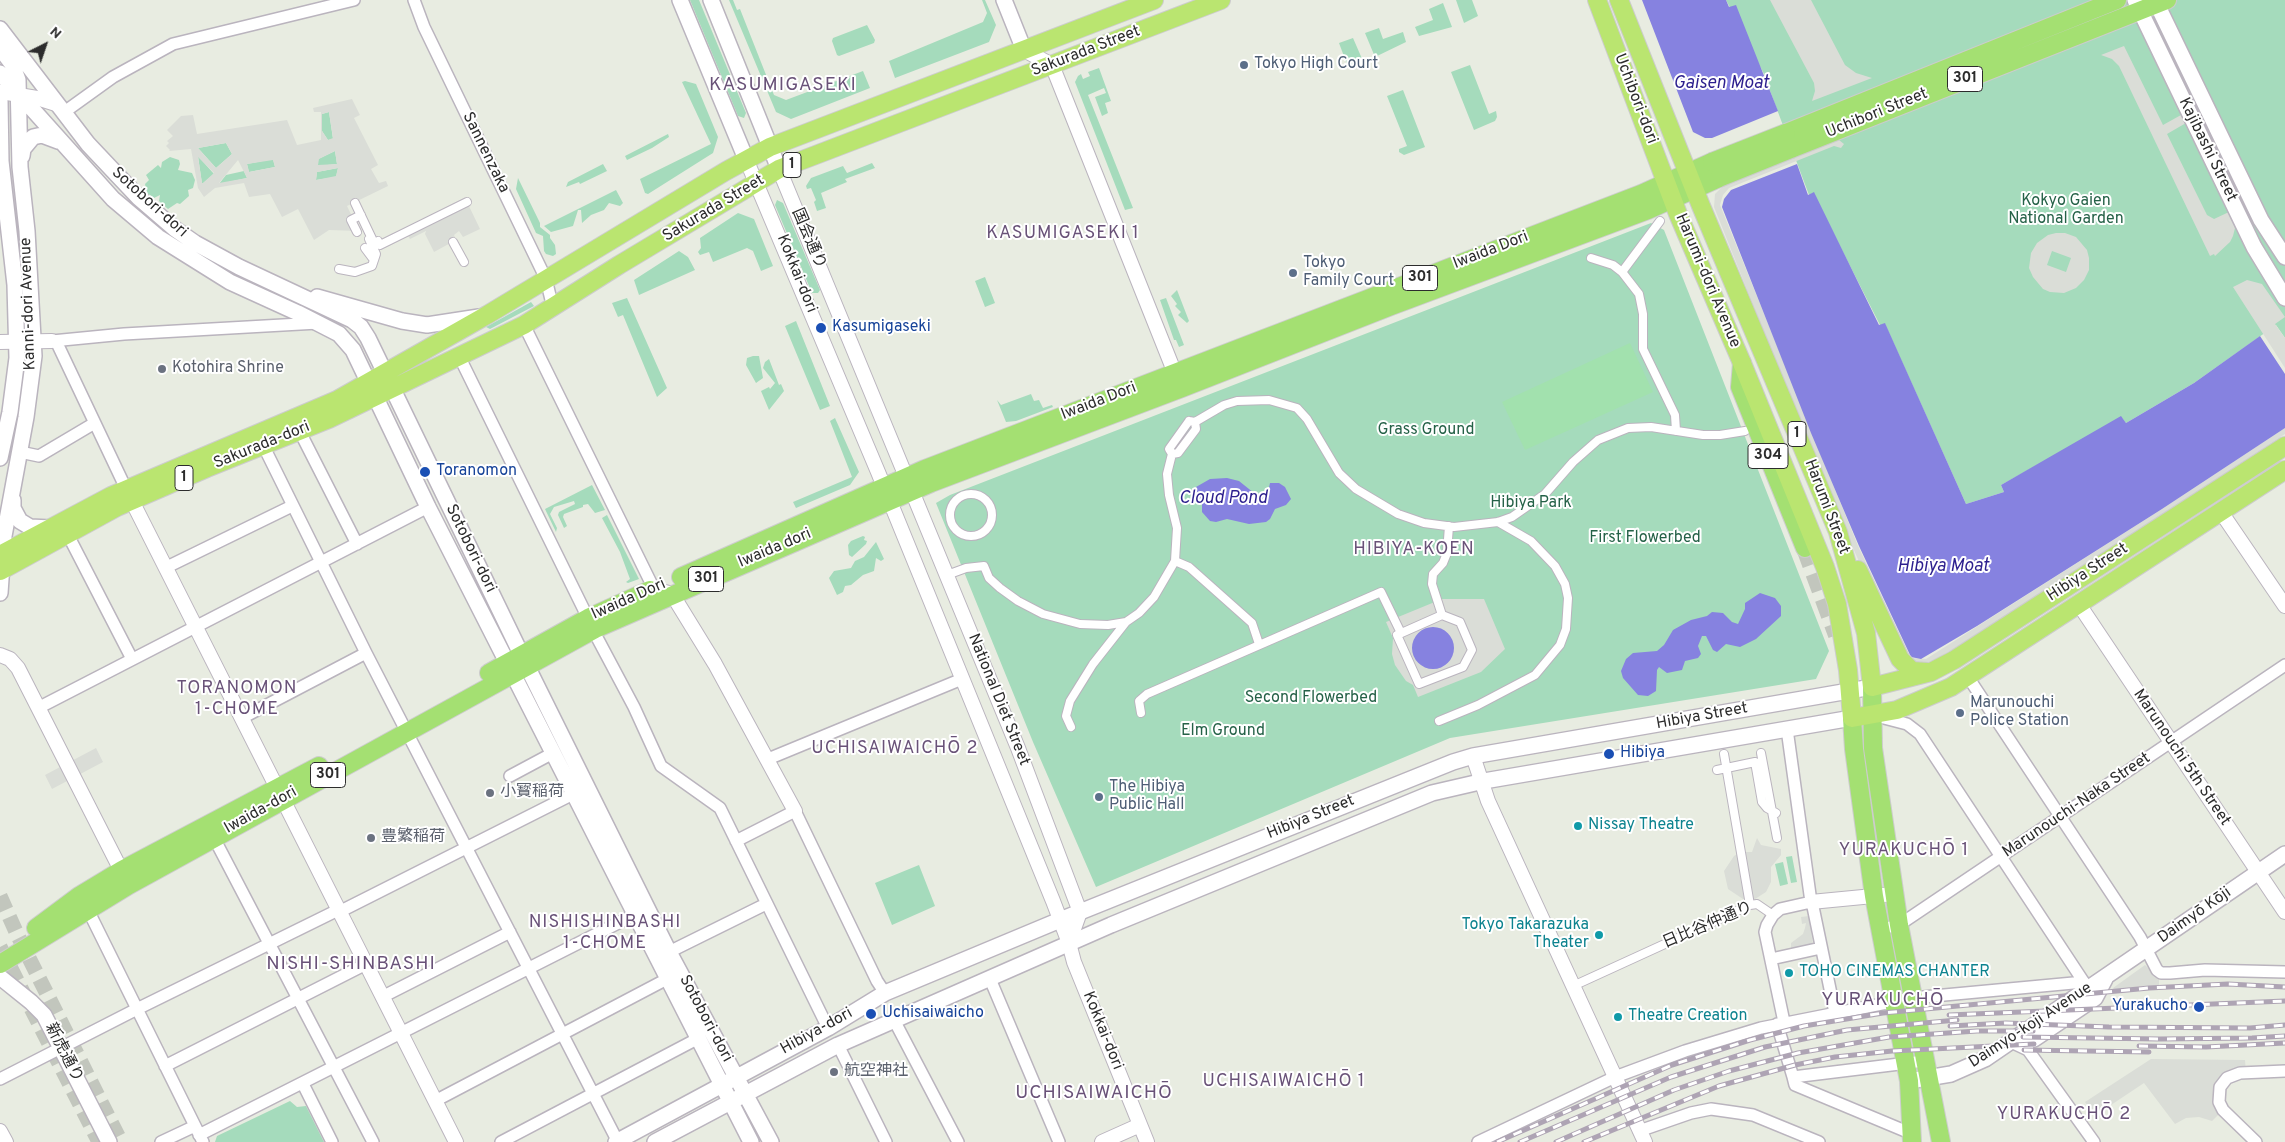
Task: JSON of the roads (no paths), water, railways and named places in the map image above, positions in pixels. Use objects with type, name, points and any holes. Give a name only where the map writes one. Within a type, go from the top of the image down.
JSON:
[{"type":"highway","name":"Sakurada Street","points":[[384,373],[487,315],[546,278],[770,146],[1154,0]]},
{"type":"highway","name":"Sakurada Street","points":[[392,389],[524,325],[619,265],[779,170],[1221,0]]},
{"type":"highway","name":"Uchibori-dori","points":[[1597,0],[1670,191]]},
{"type":"highway","name":"Uchibori-dori","points":[[1619,0],[1691,181]]},
{"type":"highway","points":[[1107,18],[1117,41]]},
{"type":"highway","points":[[963,73],[973,96]]},
{"type":"highway","points":[[890,101],[900,124]]},
{"type":"highway","name":"Harumi Street","points":[[1691,181],[1838,532],[1866,633],[1872,687]]},
{"type":"highway","name":"Harumi-dori Avenue","points":[[1670,191],[1742,363]]},
{"type":"highway","name":"Harumi Street","points":[[1742,363],[1825,567],[1837,604],[1850,691],[1852,718]]},
{"type":"highway","name":"Sakurada-dori","points":[[1,562],[51,528],[129,495],[337,400],[384,373]]},
{"type":"highway","name":"Sakurada-dori","points":[[1,562],[68,534],[129,495],[300,432],[392,389]]},
{"type":"highway","name":"Hibiya Street","points":[[1872,687],[1931,672],[1954,660],[2285,446]]},
{"type":"highway","name":"Hibiya Street","points":[[1852,718],[1916,703],[1968,677],[2078,603],[2285,470]]},
{"type":"highway","name":"1","points":[[1838,532],[1900,659],[1912,671],[1931,672]]},
{"type":"main road","points":[[680,0],[746,159]]},
{"type":"main road","name":"国会通り","points":[[711,0],[779,170]]},
{"type":"main road","points":[[1004,0],[1024,50]]},
{"type":"main road","name":"Uchibori Street","points":[[1788,141],[2117,0]]},
{"type":"main road","name":"Uchibori Street","points":[[1691,181],[1788,141],[2137,5],[2159,1]]},
{"type":"main road","name":"Kajibashi Street","points":[[2159,1],[2261,220],[2285,258]]},
{"type":"main road","name":"Kajibashi Street","points":[[2137,5],[2254,247],[2285,298]]},
{"type":"main road","name":"Sotobori-dori","points":[[0,30],[60,109],[113,172],[175,229],[239,267],[352,320],[361,327],[392,389],[517,664],[552,754],[750,1142]]},
{"type":"main road","name":"Kanni-dori Avenue","points":[[0,48],[16,71],[20,166],[27,231],[34,341],[34,356],[26,417],[1,562],[0,593]]},
{"type":"main road","name":"Sotobori-dori","points":[[0,73],[61,144],[113,199],[158,237],[230,282],[320,323],[339,334],[353,350],[374,398],[428,507],[517,664],[771,1142]]},
{"type":"main road","name":"Kanni-dori Avenue","points":[[0,101],[2,161],[15,284],[16,341],[16,368],[3,427],[0,458]]},
{"type":"main road","points":[[20,166],[23,149],[33,137],[42,135],[52,137],[61,144]]},
{"type":"main road","name":"Iwaida Dori","points":[[887,494],[1178,381],[1391,306],[1594,231],[1691,181]]},
{"type":"main road","points":[[296,294],[342,303],[402,321],[427,324],[487,315]]},
{"type":"main road","name":"304","points":[[1742,363],[1740,387],[1805,548]]},
{"type":"main road","points":[[14,481],[13,508],[20,521],[30,527],[51,528]]},
{"type":"main road","name":"Iwaida dori","points":[[517,664],[590,624],[887,494]]},
{"type":"main road","name":"Iwaida-dori","points":[[0,964],[88,910],[125,878],[517,664]]},
{"type":"main road","name":"Hibiya Street","points":[[1080,912],[1303,821],[1452,762],[1473,756],[1872,687]]},
{"type":"main road","name":"Harumi Street","points":[[1872,687],[1872,748],[1894,894]]},
{"type":"main road","name":"Hibiya Street","points":[[1069,943],[1432,793],[1481,782],[1852,718]]},
{"type":"main road","name":"Harumi Street","points":[[1852,718],[1854,749],[1874,896]]},
{"type":"main road","name":"Iwaida-dori","points":[[0,951],[54,916],[79,896],[125,878],[214,838],[280,794]]},
{"type":"main road","name":"Daimyō Kōji","points":[[2105,978],[2285,854]]},
{"type":"main road","points":[[1894,894],[1912,998],[1941,1142]]},
{"type":"main road","points":[[1874,896],[1909,1080],[1915,1136]]},
{"type":"main road","name":"Hibiya-dori","points":[[617,1142],[828,1028],[885,993],[1080,912]]},
{"type":"main road","name":"Hibiya-dori","points":[[656,1142],[746,1096],[838,1045],[1069,943]]},
{"type":"main road","name":"新虎通り","points":[[0,977],[39,1010],[61,1047],[109,1142]]},
{"type":"main road","points":[[2011,1042],[2034,1039],[2088,1003],[2095,998],[2105,978]]},
{"type":"main road","name":"Daimyo-koji Avenue","points":[[1909,1080],[1926,1070],[1951,1074],[1985,1059],[2086,986],[2105,978]]},
{"type":"main road","points":[[1909,1080],[1924,1114],[1929,1142]]},
{"type":"street","points":[[0,101],[18,94],[60,109],[173,44],[354,0]]},
{"type":"street","name":"Sannenzaka","points":[[414,0],[424,27],[546,278],[553,308]]},
{"type":"street","points":[[1024,50],[1052,66],[1178,381]]},
{"type":"street","points":[[0,101],[40,120]]},
{"type":"street","name":"Kokkai-dori","points":[[746,159],[758,182],[887,494]]},
{"type":"street","name":"国会通り","points":[[779,170],[909,484]]},
{"type":"street","points":[[355,203],[363,226],[374,243],[378,241],[380,245],[467,202]]},
{"type":"street","points":[[1622,272],[1660,221]]},
{"type":"street","points":[[339,269],[355,272],[372,266],[374,258],[363,226]]},
{"type":"street","points":[[453,242],[464,262]]},
{"type":"street","points":[[368,248],[374,258]]},
{"type":"street","points":[[1591,258],[1613,265],[1622,272],[1639,294],[1643,314],[1643,349],[1674,415],[1676,431]]},
{"type":"street","points":[[0,342],[54,341],[124,334],[320,323]]},
{"type":"street","points":[[524,325],[663,592],[715,664],[768,759],[877,982],[885,993]]},
{"type":"street","points":[[54,341],[93,424],[197,626],[456,1142]]},
{"type":"street","points":[[459,356],[590,624],[634,707],[661,766],[720,808],[828,1028]]},
{"type":"street","points":[[1071,727],[1066,716],[1070,701],[1093,664],[1126,622],[1139,613],[1154,597],[1175,561],[1177,528],[1167,474],[1172,454],[1170,448],[1189,421],[1195,422],[1224,405],[1237,401],[1268,400],[1297,408],[1307,419],[1339,473],[1356,489],[1398,514],[1424,523],[1449,526],[1498,522],[1512,517],[1545,494],[1574,462],[1598,440],[1628,428],[1651,427],[1720,435],[1746,432]]},
{"type":"street","points":[[20,452],[39,456],[93,424]]},
{"type":"street","points":[[300,432],[356,544]]},
{"type":"street","points":[[262,446],[617,1142]]},
{"type":"street","name":"National Diet Street","points":[[909,484],[1018,748],[1080,912]]},
{"type":"street","name":"National Diet Street","points":[[887,494],[1060,920]]},
{"type":"street","points":[[964,495],[979,495],[985,499],[991,508],[990,523],[980,534],[964,534],[952,524],[952,508],[958,499],[964,495]]},
{"type":"street","points":[[167,567],[292,506]]},
{"type":"street","points":[[38,708],[428,507]]},
{"type":"street","points":[[2221,512],[2285,606]]},
{"type":"street","points":[[1439,721],[1478,705],[1535,675],[1560,645],[1566,629],[1568,598],[1565,584],[1556,566],[1531,541],[1498,522]]},
{"type":"street","points":[[1442,615],[1432,584],[1433,574],[1443,563],[1447,553],[1449,526]]},
{"type":"street","points":[[68,534],[132,659]]},
{"type":"street","points":[[1175,561],[1189,567],[1252,623],[1259,644]]},
{"type":"street","points":[[947,575],[966,568],[984,566],[989,578],[1000,588],[1018,601],[1044,614],[1080,624],[1126,622]]},
{"type":"street","points":[[1141,713],[1139,701],[1147,694],[1381,592],[1401,633]]},
{"type":"street","name":"Marunouchi 5th Street","points":[[2078,603],[2285,912]]},
{"type":"street","points":[[1442,615],[1460,622],[1472,650],[1463,667],[1419,684],[1397,635],[1442,615]]},
{"type":"street","points":[[242,718],[366,653]]},
{"type":"street","points":[[0,655],[10,659],[18,668],[125,878]]},
{"type":"street","name":"Marunouchi-Naka Street","points":[[1899,925],[2285,665]]},
{"type":"street","points":[[1968,677],[2148,949],[2153,964],[2161,973],[2205,970],[2285,972]]},
{"type":"street","points":[[768,759],[962,679]]},
{"type":"street","points":[[1478,1142],[1615,1077],[1685,1051],[1780,1023],[1912,998],[2086,986],[1915,728],[1898,721],[1871,715]]},
{"type":"street","points":[[1787,729],[1811,902],[1835,1013]]},
{"type":"street","points":[[510,776],[552,754]]},
{"type":"street","points":[[1724,754],[1750,905]]},
{"type":"street","points":[[1761,754],[1777,838]]},
{"type":"street","points":[[1473,756],[1488,801],[1642,1136],[1691,1113],[1711,1109],[1753,1115],[1819,1142]]},
{"type":"street","points":[[1717,770],[1755,762],[1762,802],[1767,808],[1776,813]]},
{"type":"street","points":[[1760,791],[1770,786],[1774,779]]},
{"type":"street","points":[[0,1079],[137,1009],[573,794]]},
{"type":"street","points":[[736,841],[795,811]]},
{"type":"street","points":[[214,838],[373,1142]]},
{"type":"street","name":"日比谷仲通り","points":[[1573,986],[1750,905],[1757,904],[1772,915],[1788,906],[1811,902],[1894,894]]},
{"type":"street","points":[[669,952],[766,904]]},
{"type":"street","points":[[88,910],[199,1134]]},
{"type":"street","points":[[1069,943],[1080,912]]},
{"type":"street","points":[[161,1142],[199,1134],[303,1084],[634,915]]},
{"type":"street","points":[[1772,915],[1766,932],[1780,1023],[1796,1085],[1915,1136]]},
{"type":"street","name":"Kokkai-dori","points":[[1060,920],[1074,962],[1147,1142]]},
{"type":"street","points":[[1880,929],[1899,925]]},
{"type":"street","points":[[382,996],[510,932]]},
{"type":"street","points":[[1771,959],[1821,948]]},
{"type":"street","points":[[165,1066],[366,964]]},
{"type":"street","points":[[435,1101],[667,979]]},
{"type":"street","points":[[990,979],[1059,1142]]},
{"type":"street","points":[[894,1020],[958,1142]]},
{"type":"street","points":[[501,1142],[697,1039]]},
{"type":"street","points":[[2011,1042],[2028,1050],[2094,1142]]},
{"type":"street","points":[[838,1045],[886,1142]]},
{"type":"street","points":[[1794,1079],[1906,1063],[1926,1070]]},
{"type":"street","points":[[2256,1142],[2223,1110],[2220,1102],[2220,1087],[2227,1078],[2240,1073],[2285,1071]]},
{"type":"street","points":[[303,1084],[332,1142]]},
{"type":"street","points":[[1102,1142],[1140,1125]]},
{"type":"street","points":[[0,1131],[6,1142]]},
{"type":"water","name":"Gaisen Moat","points":[[1642,0],[1726,0],[1729,7],[1736,5],[1778,111],[1712,138],[1705,138],[1693,132]]},
{"type":"water","name":"Hibiya Moat","points":[[1797,164],[1808,195],[1814,192],[1879,325],[1885,323],[1966,504],[2004,492],[2001,485],[2121,416],[2126,423],[2194,383],[2260,336],[2285,374],[2285,428],[2162,509],[1977,626],[1921,659],[1911,657],[1859,546],[1811,433],[1722,207],[1724,199],[1731,190]]},
{"type":"water","name":"Cloud Pond","points":[[1227,478],[1239,481],[1254,493],[1259,494],[1268,492],[1270,483],[1279,483],[1285,487],[1291,499],[1286,505],[1275,509],[1270,519],[1266,522],[1249,524],[1227,519],[1216,522],[1210,521],[1202,512],[1202,501],[1197,494],[1196,487],[1210,479]]},
{"type":"water","points":[[1760,593],[1775,598],[1781,606],[1781,616],[1756,639],[1740,647],[1726,644],[1717,652],[1713,650],[1706,636],[1702,636],[1698,646],[1701,654],[1698,658],[1685,661],[1682,670],[1667,673],[1659,667],[1657,670],[1656,691],[1648,696],[1638,695],[1623,678],[1621,671],[1626,659],[1633,653],[1657,651],[1664,645],[1673,630],[1691,620],[1707,616],[1712,612],[1723,613],[1732,622],[1738,624],[1745,609],[1745,603]]},
{"type":"water","points":[[1433,627],[1448,633],[1454,648],[1448,663],[1433,669],[1418,663],[1412,648],[1418,633]]},
{"type":"tunnel","points":[[1805,548],[1837,635]]},
{"type":"tunnel","points":[[0,896],[17,934],[121,1142]]},
{"type":"tunnel","points":[[0,947],[99,1142]]},
{"type":"railway","points":[[1497,1142],[1672,1065],[1750,1040],[1804,1026],[1883,1013],[2149,988],[2228,984],[2285,987]]},
{"type":"railway","points":[[1949,1015],[2285,1001]]},
{"type":"railway","points":[[1520,1142],[1671,1077],[1765,1047],[1847,1030],[1957,1020]]},
{"type":"railway","points":[[1950,1026],[2006,1023],[2109,1027],[2250,1028],[2285,1025]]},
{"type":"railway","points":[[1556,1142],[1674,1090],[1729,1071],[1798,1053],[1889,1037],[1977,1031],[2033,1031]]},
{"type":"railway","points":[[2023,1037],[2159,1039],[2285,1036]]},
{"type":"railway","points":[[2139,1046],[2206,1047],[2285,1043]]},
{"type":"railway","points":[[1584,1142],[1719,1086],[1795,1065],[1835,1057],[1892,1051],[2034,1044]]},
{"type":"railway","points":[[2024,1050],[2149,1052]]},
{"type":"place","name":"Tokyo High Court","points":[[1244,65]]},
{"type":"place","name":"Tokyo Family Court","points":[[1293,273]]},
{"type":"place","name":"Kasumigaseki","points":[[821,328]]},
{"type":"place","name":"Kotohira Shrine","points":[[162,369]]},
{"type":"place","name":"Toranomon","points":[[425,472]]},
{"type":"place","name":"Marunouchi Police Station","points":[[1960,713]]},
{"type":"place","name":"Hibiya","points":[[1609,754]]},
{"type":"place","name":"小寳稲荷","points":[[490,793]]},
{"type":"place","name":"The Hibiya Public Hall","points":[[1099,797]]},
{"type":"place","name":"Nissay Theatre","points":[[1578,826]]},
{"type":"place","name":"豊繁稲荷","points":[[371,838]]},
{"type":"place","name":"Tokyo Takarazuka Theater","points":[[1599,935]]},
{"type":"place","name":"TOHO CINEMAS CHANTER","points":[[1789,973]]},
{"type":"place","name":"Yurakucho","points":[[2199,1007]]},
{"type":"place","name":"Uchisaiwaicho","points":[[871,1014]]},
{"type":"place","name":"Theatre Creation","points":[[1618,1017]]},
{"type":"place","name":"航空神社","points":[[834,1072]]},
{"type":"district","name":"KASUMIGASEKI","points":[[783,86]]},
{"type":"district","name":"KASUMIGASEKI 1","points":[[1063,234]]},
{"type":"district","name":"HIBIYA-KOEN","points":[[1414,550]]},
{"type":"district","name":"TORANOMON 1-CHOME","points":[[237,700]]},
{"type":"district","name":"UCHISAIWAICHŌ 2","points":[[895,749]]},
{"type":"district","name":"YURAKUCHŌ 1","points":[[1904,851]]},
{"type":"district","name":"NISHISHINBASHI 1-CHOME","points":[[605,933]]},
{"type":"district","name":"NISHI-SHINBASHI","points":[[351,965]]},
{"type":"district","name":"YURAKUCHŌ","points":[[1883,1001]]},
{"type":"district","name":"UCHISAIWAICHŌ 1","points":[[1284,1082]]},
{"type":"district","name":"UCHISAIWAICHŌ","points":[[1094,1094]]},
{"type":"district","name":"YURAKUCHŌ 2","points":[[2064,1115]]},
{"type":"park label","name":"Kokyo Gaien National Garden","points":[[2066,211]]},
{"type":"park label","name":"Grass Ground","points":[[1426,431]]},
{"type":"park label","name":"Hibiya Park","points":[[1531,504]]},
{"type":"park label","name":"First Flowerbed","points":[[1645,539]]},
{"type":"park label","name":"Second Flowerbed","points":[[1311,699]]},
{"type":"park label","name":"Elm Ground","points":[[1223,732]]}]
